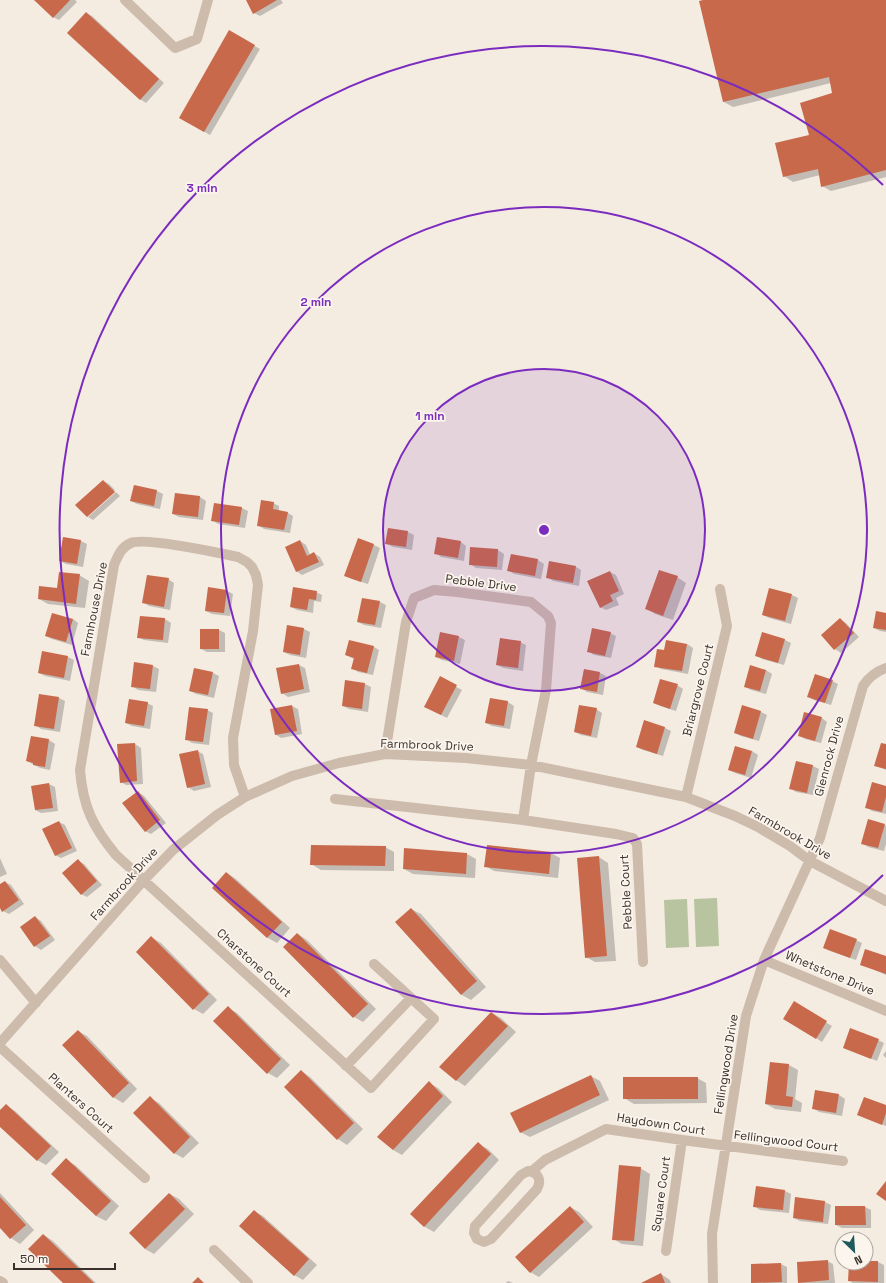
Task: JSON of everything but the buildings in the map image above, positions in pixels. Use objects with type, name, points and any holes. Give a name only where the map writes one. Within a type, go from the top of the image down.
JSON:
[{"type":"street","points":[[125,0],[175,48],[197,39],[208,0]]},
{"type":"street","name":"Farmhouse Drive","points":[[144,880],[116,856],[100,832],[85,805],[81,787],[80,770],[114,565],[124,547],[132,543],[161,543],[238,557],[247,562],[256,575],[258,585],[253,631],[233,738],[234,765],[245,797]]},
{"type":"street","name":"Briargrove Court","points":[[686,797],[727,626],[720,589]]},
{"type":"street","name":"Pebble Drive","points":[[385,754],[406,622],[414,598],[434,590],[532,602],[548,616],[551,623],[546,690],[531,765]]},
{"type":"street","name":"Glenrock Drive","points":[[810,861],[820,838],[863,686],[869,677],[877,671],[886,668]]},
{"type":"street","name":"Farmbrook Drive","points":[[0,1043],[144,880],[173,850],[216,815],[245,797],[292,776],[339,763],[385,754],[466,758],[531,765],[686,797],[735,816],[758,827],[790,846],[810,861],[886,901]]},
{"type":"street","points":[[523,820],[531,765]]},
{"type":"street","name":"Pebble Court","points":[[335,799],[523,820],[616,834],[633,838],[637,844],[643,962]]},
{"type":"street","name":"Fellingwood Drive","points":[[713,1283],[712,1234],[746,1016],[764,960],[810,861]]},
{"type":"street","name":"Charstone Court","points":[[144,880],[371,1088],[434,1019],[374,964]]},
{"type":"street","points":[[0,960],[36,1003]]},
{"type":"street","name":"Whetstone Drive","points":[[764,960],[886,1011]]},
{"type":"street","points":[[346,1066],[411,998]]},
{"type":"street","name":"Planters Court","points":[[0,1047],[145,1178]]},
{"type":"street","name":"Haydown Court","points":[[532,1171],[536,1173],[540,1181],[537,1189],[490,1239],[484,1242],[477,1240],[474,1233],[475,1226],[521,1175],[528,1171],[532,1171],[545,1160],[606,1129],[726,1146]]},
{"type":"street","name":"Square Court","points":[[666,1251],[682,1140]]},
{"type":"street","name":"Fellingwood Court","points":[[726,1146],[843,1161]]},
{"type":"street","points":[[214,1250],[248,1283]]},
{"type":"green space","points":[[717,898],[719,946],[696,947],[694,899]]},
{"type":"green space","points":[[687,899],[689,947],[666,948],[664,900]]}]
